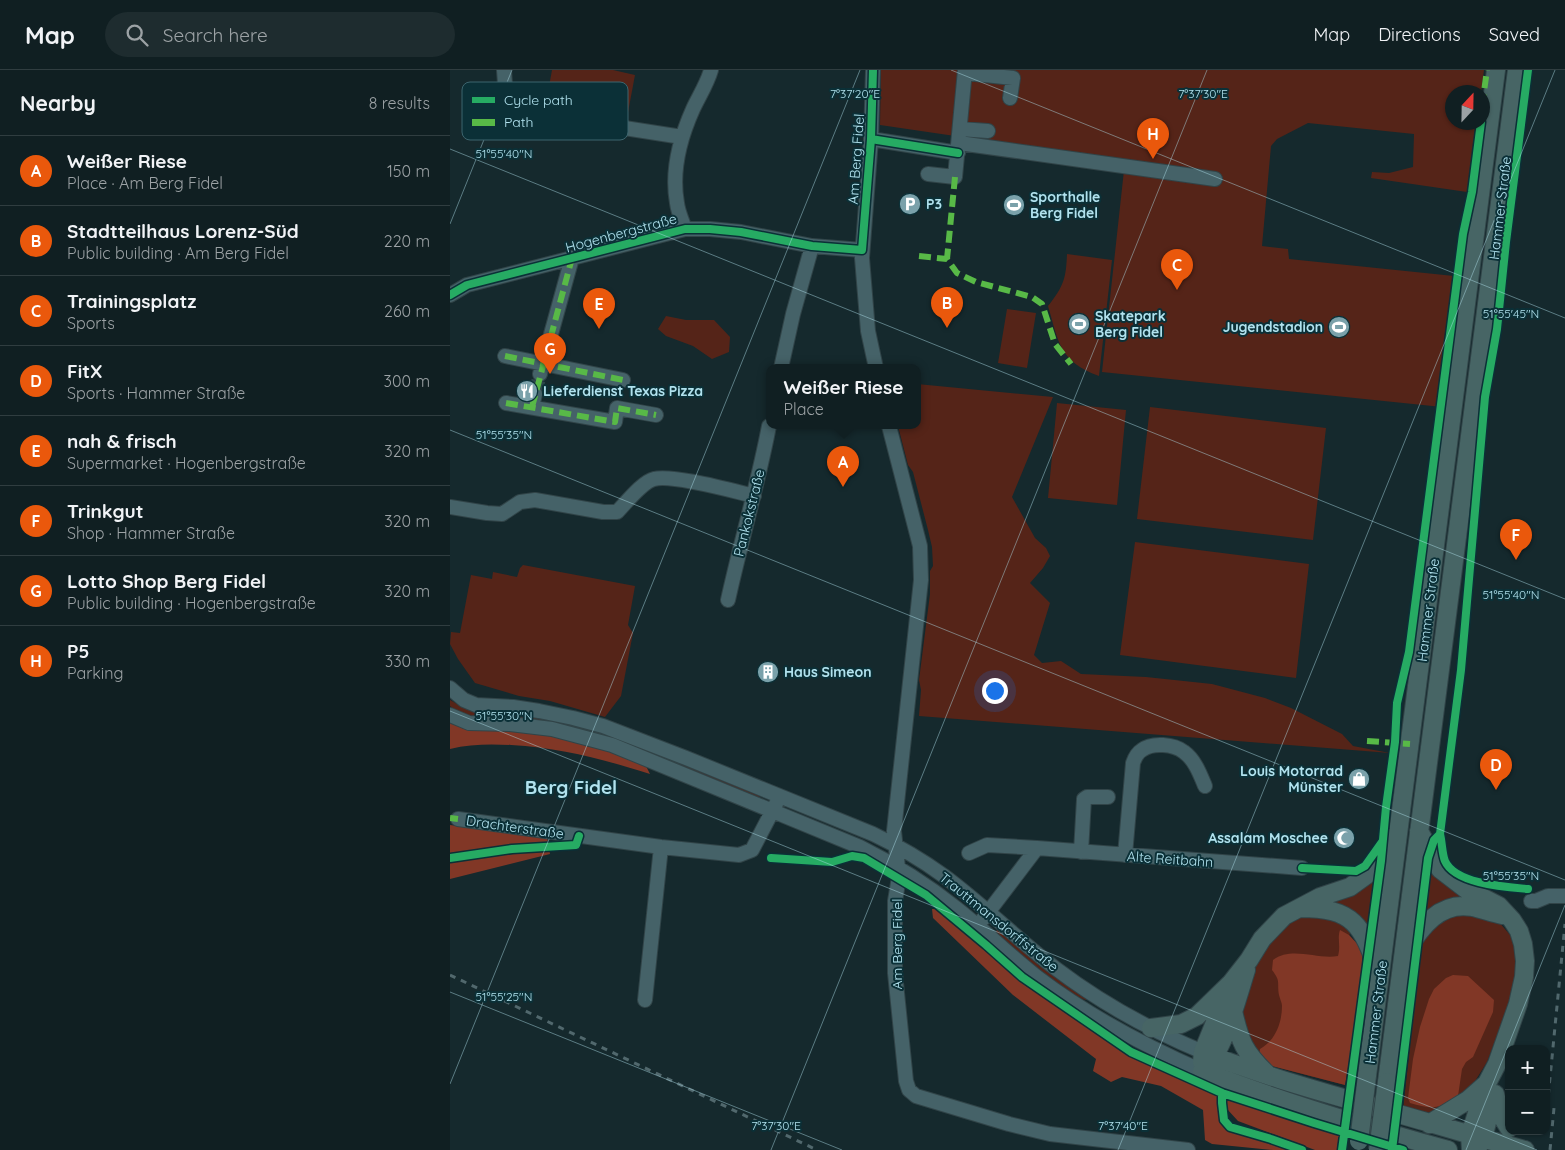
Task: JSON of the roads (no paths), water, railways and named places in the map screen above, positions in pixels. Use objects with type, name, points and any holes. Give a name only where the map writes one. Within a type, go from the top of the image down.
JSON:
[{"type":"main road","name":"Hammer Straße","points":[[1358,1150],[1496,70]]},
{"type":"main road","name":"Hammer Straße","points":[[1378,1150],[1517,70]]},
{"type":"main road","points":[[1151,1028],[1174,1025],[1192,1018],[1209,1006],[1231,983],[1272,927],[1297,908],[1320,897],[1350,887],[1368,874],[1381,861],[1400,828]]},
{"type":"main road","points":[[1419,830],[1440,869],[1466,889],[1491,901],[1508,916],[1519,931],[1523,944],[1524,977],[1518,1004],[1497,1064],[1475,1143]]},
{"type":"main road","points":[[1403,955],[1427,921],[1436,914],[1448,909],[1471,907],[1508,916]]},
{"type":"main road","points":[[1297,908],[1320,908],[1334,911],[1346,916],[1356,924],[1365,937],[1380,978]]},
{"type":"main road","points":[[1209,1054],[1233,1011],[1249,960]]},
{"type":"main road","points":[[1202,1071],[1231,983]]},
{"type":"main road","points":[[1233,1011],[1242,1043],[1251,1058],[1269,1076]]},
{"type":"main road","name":"Trauttmansdorffstraße","points":[[1209,1054],[1269,1076],[1430,1124],[1475,1143],[1525,1150]]},
{"type":"main road","name":"Trauttmansdorffstraße","points":[[1202,1071],[1336,1117],[1448,1150]]},
{"type":"main road","points":[[1430,1124],[1490,1088]]},
{"type":"main road","points":[[1490,1088],[1505,1122]]},
{"type":"main road","points":[[1516,1135],[1532,1150]]},
{"type":"street","points":[[685,229],[677,204],[675,189],[676,167],[682,136],[711,70]]},
{"type":"street","name":"Am Berg Fidel","points":[[873,70],[871,139],[862,250],[868,331],[875,364]]},
{"type":"street","points":[[928,174],[955,177],[966,72],[1013,78],[1010,98]]},
{"type":"street","points":[[628,128],[682,136]]},
{"type":"street","points":[[960,129],[988,131]]},
{"type":"street","points":[[871,139],[1215,179]]},
{"type":"street","name":"Hogenbergstraße","points":[[450,295],[467,285],[685,229],[741,232],[812,246],[862,250]]},
{"type":"street","points":[[782,364],[793,314],[812,246]]},
{"type":"street","name":"Hogenbergstraße","points":[[542,369],[572,258]]},
{"type":"street","points":[[505,356],[542,369],[623,380]]},
{"type":"street","points":[[506,402],[534,400],[615,422],[618,408],[656,415]]},
{"type":"street","name":"Pankokstraße","points":[[728,600],[760,475],[769,429]]},
{"type":"street","name":"Am Berg Fidel","points":[[890,429],[920,546],[921,571],[919,612],[894,831],[899,877],[895,901],[895,973],[906,1081],[909,1090],[916,1096],[969,1113],[1050,1134],[1188,1150]]},
{"type":"street","points":[[450,507],[502,514],[520,502],[535,500],[603,512],[617,512],[642,486],[653,479],[669,478],[754,496]]},
{"type":"street","name":"Trauttmansdorffstraße","points":[[450,688],[456,695],[470,703],[539,711],[603,726],[864,830],[895,845],[945,877],[1075,983],[1118,1011],[1209,1054]]},
{"type":"street","name":"Trauttmansdorffstraße","points":[[450,715],[469,723],[527,726],[582,736],[646,758],[838,838],[897,867],[935,892],[1037,976],[1090,1014],[1137,1041],[1202,1071]]},
{"type":"street","points":[[1125,855],[1134,763],[1136,755],[1143,748],[1155,745],[1171,746],[1183,751],[1192,760],[1205,786]]},
{"type":"street","name":"Drachterstraße","points":[[458,819],[661,847],[739,855],[746,854],[752,850],[779,795]]},
{"type":"street","points":[[1081,852],[1084,799],[1087,797],[1108,797]]},
{"type":"street","name":"Alte Reitbahn","points":[[969,853],[987,845],[1302,868]]},
{"type":"street","points":[[645,1000],[661,847]]},
{"type":"street","points":[[977,926],[1038,848]]},
{"type":"street","points":[[1531,901],[1548,896],[1565,896]]},
{"type":"tunnel","points":[[535,394],[540,374]]},
{"type":"railway","points":[[1549,1090],[1565,924]]},
{"type":"railway","points":[[450,975],[817,1150]]},
{"type":"railway","points":[[1550,1150],[1554,1108]]},
{"type":"place","name":"P5","points":[[1153,159]]},
{"type":"place","name":"P3","points":[[910,204]]},
{"type":"place","name":"Sporthalle Berg Fidel","points":[[1014,205]]},
{"type":"place","name":"Trainingsplatz","points":[[1177,290]]},
{"type":"place","name":"Skatepark Berg Fidel","points":[[1079,324]]},
{"type":"place","name":"Jugendstadion","points":[[1339,327]]},
{"type":"place","name":"Stadtteilhaus Lorenz-Süd","points":[[947,328]]},
{"type":"place","name":"nah & frisch","points":[[599,329]]},
{"type":"place","name":"Lotto Shop Berg Fidel","points":[[550,374]]},
{"type":"place","name":"Lieferdienst Texas Pizza","points":[[527,391]]},
{"type":"place","name":"Weißer Riese","points":[[843,487]]},
{"type":"place","name":"Trinkgut","points":[[1516,560]]},
{"type":"place","name":"Haus Simeon","points":[[768,672]]},
{"type":"place","name":"Louis Motorrad Münster","points":[[1359,779]]},
{"type":"place","name":"FitX","points":[[1496,790]]},
{"type":"place","name":"Assalam Moschee","points":[[1344,838]]},
{"type":"district","name":"Berg Fidel","points":[[571,787]]}]
